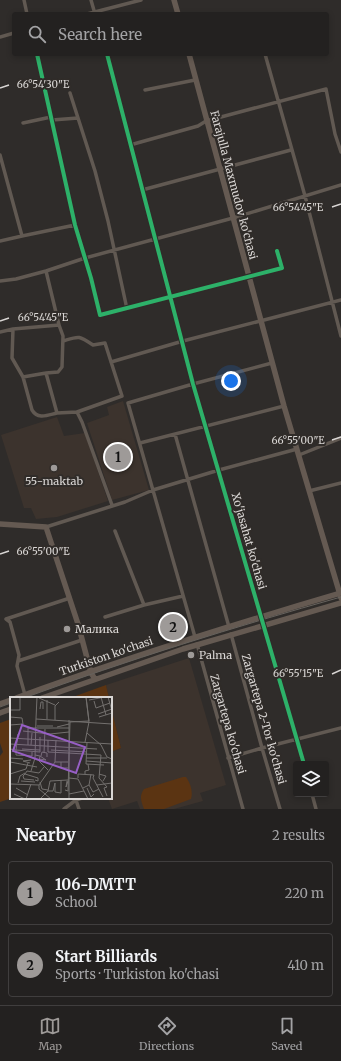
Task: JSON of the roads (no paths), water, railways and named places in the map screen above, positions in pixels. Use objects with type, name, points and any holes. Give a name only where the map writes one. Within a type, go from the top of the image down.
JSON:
[{"type":"main road","points":[[174,0],[177,12]]},
{"type":"main road","name":"Farajulla Maxmudov ko'chasi","points":[[189,56],[284,406],[341,594]]},
{"type":"main road","points":[[0,524],[46,527],[70,598],[91,671],[95,679]]},
{"type":"main road","name":"Turkiston ko'chasi","points":[[19,697],[91,671],[195,637],[341,594]]},
{"type":"main road","name":"Turkiston ko'chasi","points":[[45,697],[197,644],[341,603]]},
{"type":"main road","points":[[0,704],[10,700]]},
{"type":"main road","points":[[0,713],[10,709]]},
{"type":"street","points":[[24,0],[27,12]]},
{"type":"street","points":[[91,0],[95,12]]},
{"type":"street","points":[[99,12],[141,0]]},
{"type":"street","points":[[0,37],[12,34]]},
{"type":"street","points":[[37,56],[75,225],[100,315],[249,278],[282,268],[277,251]]},
{"type":"street","name":"Xo'jasahat ko'chasi","points":[[108,56],[193,384],[303,761]]},
{"type":"street","points":[[266,56],[341,336]]},
{"type":"street","points":[[145,90],[195,80]]},
{"type":"street","points":[[130,145],[198,126],[206,121],[326,90],[335,134],[341,152]]},
{"type":"street","points":[[70,93],[95,171],[127,309]]},
{"type":"street","points":[[23,123],[52,119],[78,118]]},
{"type":"street","points":[[142,190],[291,150]]},
{"type":"street","points":[[0,156],[22,236]]},
{"type":"street","points":[[0,281],[16,279],[46,271],[85,258],[233,218],[341,185]]},
{"type":"street","points":[[0,241],[75,225]]},
{"type":"street","points":[[23,377],[58,372],[62,368],[63,341],[46,271]]},
{"type":"street","points":[[111,362],[183,341],[341,300]]},
{"type":"street","points":[[0,332],[13,329],[59,325]]},
{"type":"street","points":[[13,329],[12,358],[23,377],[34,415],[38,417],[57,413],[77,412],[122,396],[105,343],[93,345],[81,337],[63,341]]},
{"type":"street","points":[[195,637],[128,403],[272,363]]},
{"type":"street","points":[[46,373],[57,413]]},
{"type":"street","points":[[140,443],[284,406]]},
{"type":"street","points":[[77,412],[112,505]]},
{"type":"street","points":[[175,434],[228,627]]},
{"type":"street","points":[[46,527],[125,502],[153,490],[219,470],[298,452],[341,438]]},
{"type":"street","points":[[309,491],[341,483]]},
{"type":"street","points":[[115,531],[144,605]]},
{"type":"street","points":[[106,617],[144,605],[183,596]]},
{"type":"street","points":[[25,695],[17,666],[19,655],[10,622],[6,619],[70,598]]},
{"type":"street","name":"Zargartepa 2-Tor ko'chasi","points":[[231,634],[280,809]]},
{"type":"street","points":[[18,662],[82,640]]},
{"type":"street","name":"Zargartepa ko'chasi","points":[[197,644],[243,809]]},
{"type":"street","points":[[228,758],[341,728]]},
{"type":"street","points":[[313,797],[316,809]]},
{"type":"street","points":[[64,809],[79,799]]},
{"type":"street","points":[[76,800],[79,809]]},
{"type":"tram line","points":[[27,697],[181,644],[341,597]]},
{"type":"tram line","points":[[0,707],[10,703]]},
{"type":"place","name":"106-DMTT","points":[[118,457]]},
{"type":"place","name":"55-maktab","points":[[54,468]]},
{"type":"place","name":"Start Billiards","points":[[173,627]]},
{"type":"place","name":"Малика","points":[[67,629]]},
{"type":"place","name":"Palma","points":[[191,655]]}]
